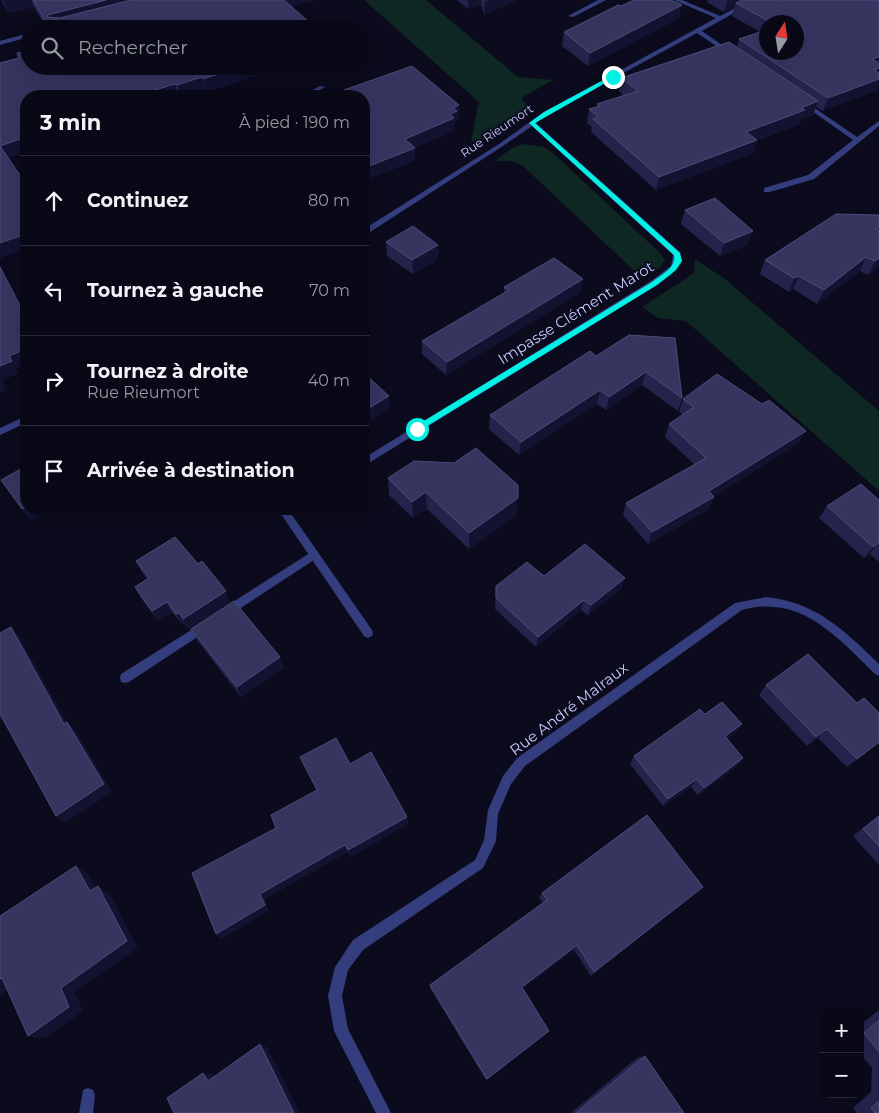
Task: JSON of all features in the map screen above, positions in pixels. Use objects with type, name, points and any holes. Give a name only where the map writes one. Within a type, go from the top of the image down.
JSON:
[{"type":"street","points":[[570,16],[603,0]]},
{"type":"street","points":[[677,0],[720,18]]},
{"type":"street","name":"Rue Rieumort","points":[[370,228],[501,145],[546,113],[754,0]]},
{"type":"street","points":[[698,31],[737,57]]},
{"type":"street","points":[[0,42],[20,38]]},
{"type":"street","points":[[316,90],[322,87]]},
{"type":"street","points":[[798,99],[858,141]]},
{"type":"street","name":"Impasse Clément Marot","points":[[370,458],[654,283],[674,269],[678,261],[678,254],[532,123]]},
{"type":"street","points":[[767,190],[811,177],[879,123]]},
{"type":"street","points":[[0,432],[20,422]]},
{"type":"street","points":[[287,515],[368,633]]},
{"type":"street","points":[[125,678],[313,555]]},
{"type":"street","name":"Rue André Malraux","points":[[384,1113],[341,1031],[335,996],[342,967],[358,945],[479,864],[490,841],[492,814],[507,780],[521,762],[739,606],[763,601],[801,607],[831,624],[879,671]]},
{"type":"street","points":[[86,1113],[88,1095]]},
{"type":"green space","points":[[364,0],[426,0],[518,77],[553,80],[521,98],[530,108],[479,142],[471,141],[479,102]]},
{"type":"green space","points":[[523,144],[544,147],[553,153],[659,252],[665,260],[660,267],[642,278],[522,165],[511,161],[494,161],[514,147]]},
{"type":"green space","points":[[695,259],[725,279],[879,411],[879,491],[686,321],[658,318],[642,307],[694,273]]},
{"type":"building","points":[[33,0],[106,0],[48,15],[47,17],[60,18],[131,0],[284,0],[307,20],[45,20]]},
{"type":"building","points":[[634,0],[671,0],[682,5],[590,53],[564,32],[618,5],[621,6]]},
{"type":"building","points":[[742,0],[879,0],[879,57],[872,59],[879,63],[879,68],[874,70],[879,73],[879,79],[828,98],[771,60],[804,60],[804,15],[759,16],[736,3]]},
{"type":"building","points":[[759,32],[759,52],[739,39]]},
{"type":"building","points":[[729,42],[818,101],[801,108],[805,110],[746,132],[757,140],[659,177],[593,119],[598,117],[589,109],[600,106],[597,104],[638,91],[621,78]]},
{"type":"building","points":[[20,52],[20,75],[215,75],[155,90],[20,90],[20,139],[0,146],[0,63],[19,58],[17,53]]},
{"type":"building","points":[[412,66],[459,105],[453,108],[457,111],[450,114],[454,118],[405,139],[415,148],[370,166],[370,90],[344,90]]},
{"type":"building","points":[[0,146],[20,175],[20,236],[0,243]]},
{"type":"building","points":[[715,198],[753,231],[724,243],[685,210]]},
{"type":"building","points":[[836,214],[879,215],[879,227],[875,229],[879,231],[879,258],[875,261],[866,257],[824,290],[799,276],[794,278],[765,260]]},
{"type":"building","points":[[413,226],[438,245],[412,260],[386,242]]},
{"type":"building","points":[[554,258],[583,279],[447,362],[422,341],[509,290],[504,287]]},
{"type":"building","points":[[0,267],[20,305],[20,351],[9,356],[12,361],[0,366]]},
{"type":"building","points":[[629,335],[675,338],[682,398],[646,372],[609,397],[600,390],[521,442],[490,415],[590,351],[596,356]]},
{"type":"building","points":[[717,374],[762,404],[769,400],[806,431],[709,491],[714,497],[652,532],[626,503],[706,458],[669,424],[694,407],[683,399]]},
{"type":"building","points":[[370,379],[389,396],[370,407]]},
{"type":"building","points":[[476,448],[518,485],[518,498],[469,533],[426,492],[412,502],[388,478],[414,461],[454,463]]},
{"type":"building","points":[[20,469],[20,506],[1,480]]},
{"type":"building","points":[[861,484],[879,500],[879,543],[873,547],[827,506]]},
{"type":"building","points":[[175,537],[198,564],[202,561],[226,591],[183,619],[179,613],[176,614],[167,602],[152,611],[135,587],[149,578],[136,561]]},
{"type":"building","points":[[585,544],[625,578],[591,605],[584,600],[538,637],[496,598],[496,586],[527,562],[544,576]]},
{"type":"building","points":[[234,601],[280,657],[237,687],[191,629]]},
{"type":"building","points":[[11,627],[64,724],[67,722],[104,784],[56,816],[0,714],[0,633]]},
{"type":"building","points":[[808,654],[857,703],[864,698],[879,713],[879,742],[857,759],[827,729],[816,737],[766,685]]},
{"type":"building","points":[[722,702],[742,724],[725,736],[743,758],[704,788],[697,779],[668,799],[634,756],[700,709],[705,714]]},
{"type":"building","points":[[336,738],[350,764],[371,752],[407,817],[348,850],[345,845],[260,894],[265,905],[216,934],[192,873],[276,828],[271,815],[317,790],[300,757]]},
{"type":"building","points":[[647,815],[703,887],[594,972],[577,945],[522,987],[549,1031],[487,1079],[430,985],[547,900],[542,893]]},
{"type":"building","points":[[879,816],[879,846],[863,829]]},
{"type":"building","points":[[76,866],[90,891],[98,886],[127,941],[61,988],[69,1007],[28,1036],[2,978],[0,979],[0,916]]},
{"type":"building","points":[[879,1020],[879,1052],[864,1033]]},
{"type":"building","points":[[260,1044],[294,1113],[174,1113],[167,1098],[203,1073],[208,1081]]},
{"type":"building","points":[[645,1056],[684,1113],[576,1113]]},
{"type":"building","points":[[879,1101],[879,1113],[875,1113],[871,1108]]},
{"type":"route","points":[[417,429],[674,269],[678,261],[678,254],[532,123],[546,113],[613,77]]}]
